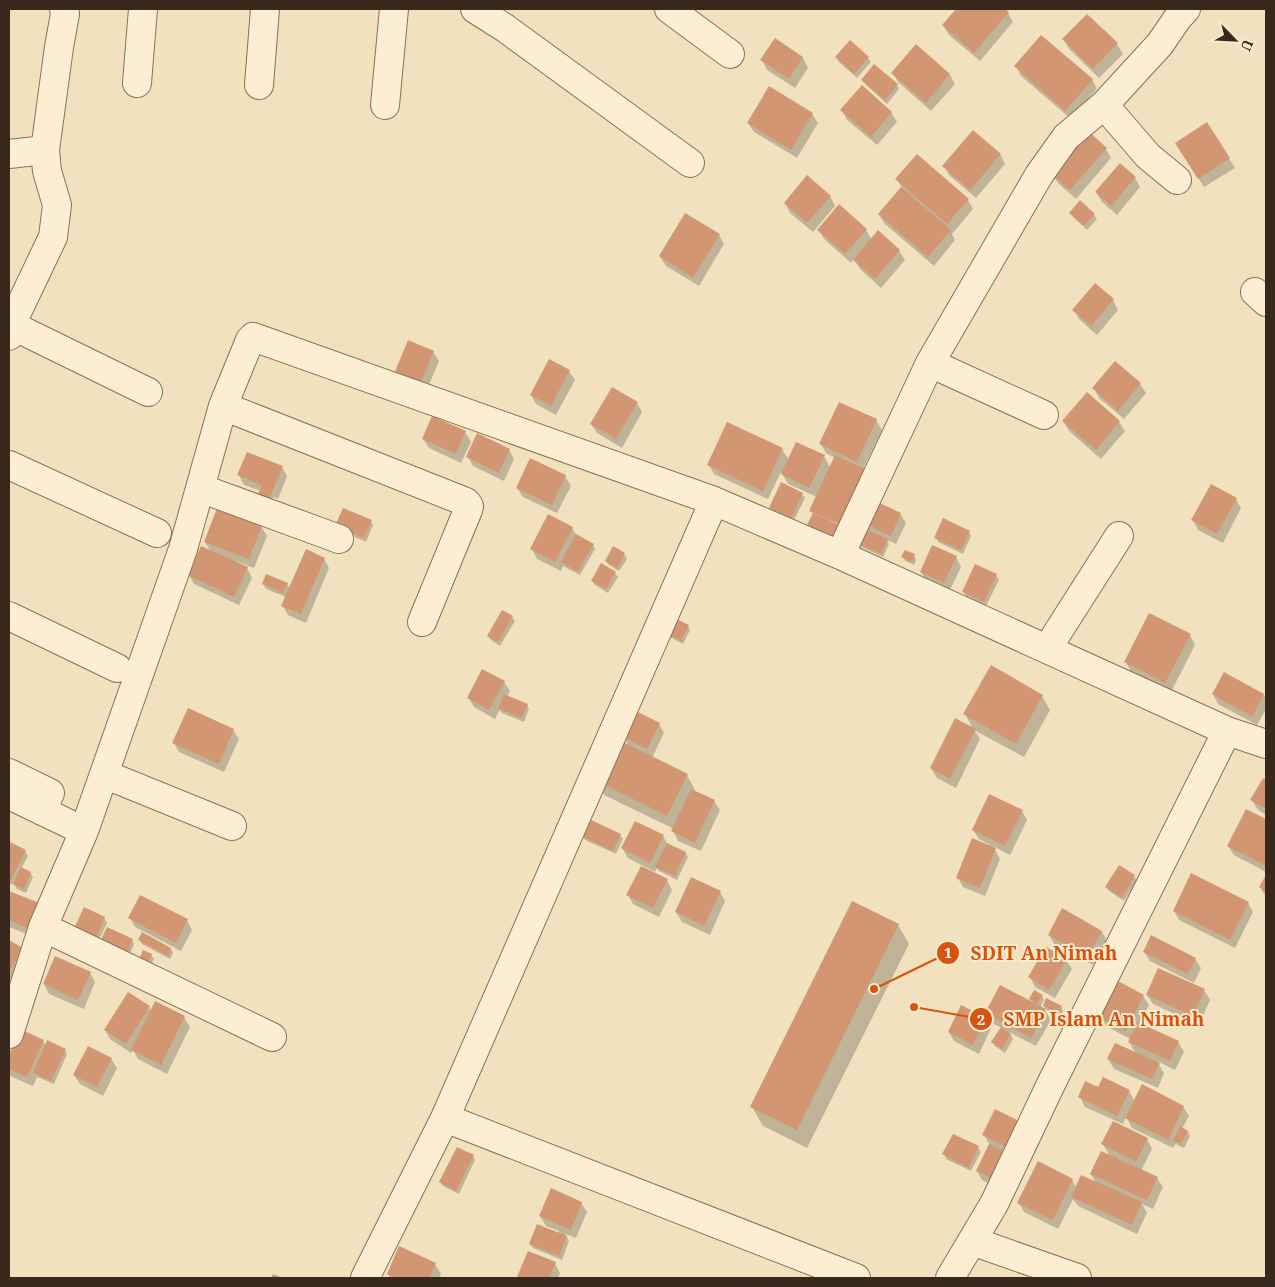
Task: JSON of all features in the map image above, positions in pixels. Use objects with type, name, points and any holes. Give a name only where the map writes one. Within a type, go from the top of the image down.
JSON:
[{"type":"street","points":[[64,9],[65,14],[45,150],[47,171],[57,205],[53,237],[10,328],[148,392]]},
{"type":"street","points":[[136,84],[143,9]]},
{"type":"street","points":[[259,85],[265,9]]},
{"type":"street","points":[[385,106],[394,9]]},
{"type":"street","points":[[475,9],[510,18],[690,163]]},
{"type":"street","points":[[668,9],[730,54]]},
{"type":"street","points":[[840,555],[930,363],[1039,175],[1066,137],[1104,105],[1160,44],[1186,9]]},
{"type":"street","points":[[1104,105],[1148,156],[1177,180]]},
{"type":"street","points":[[9,154],[45,150]]},
{"type":"street","points":[[9,1034],[43,927],[84,831],[183,549],[224,406],[250,340],[253,337],[714,502],[840,555],[1227,731],[1266,744]]},
{"type":"street","points":[[930,363],[1044,415]]},
{"type":"street","points":[[224,406],[466,502],[469,506],[468,510],[422,622]]},
{"type":"street","points":[[9,465],[157,533]]},
{"type":"street","points":[[200,488],[339,539]]},
{"type":"street","points":[[364,1278],[445,1118],[714,502]]},
{"type":"street","points":[[1047,649],[1119,536]]},
{"type":"street","points":[[9,616],[117,668]]},
{"type":"street","points":[[950,1278],[994,1204],[1050,1084],[1227,731]]},
{"type":"street","points":[[9,773],[50,793],[42,811]]},
{"type":"street","points":[[104,774],[232,826]]},
{"type":"street","points":[[9,795],[84,831]]},
{"type":"street","points":[[43,927],[272,1037]]},
{"type":"street","points":[[445,1118],[856,1278]]},
{"type":"street","points":[[972,1241],[1077,1278]]},
{"type":"building","points":[[956,9],[1005,9],[1009,12],[974,53],[942,25]]},
{"type":"building","points":[[1087,14],[1118,43],[1093,69],[1062,39]]},
{"type":"building","points":[[1041,35],[1093,79],[1065,111],[1014,66]]},
{"type":"building","points":[[775,38],[803,57],[789,79],[760,60]]},
{"type":"building","points":[[850,40],[869,57],[854,74],[835,57]]},
{"type":"building","points":[[916,44],[950,74],[926,103],[891,73]]},
{"type":"building","points":[[874,64],[898,84],[885,100],[861,80]]},
{"type":"building","points":[[862,85],[892,112],[871,137],[840,110]]},
{"type":"building","points":[[769,86],[813,113],[791,150],[747,123]]},
{"type":"building","points":[[1207,122],[1230,158],[1198,179],[1175,143]]},
{"type":"building","points":[[973,130],[1001,154],[970,190],[942,166]]},
{"type":"building","points":[[1088,131],[1107,148],[1070,190],[1051,174]]},
{"type":"building","points":[[917,154],[969,199],[947,224],[895,179]]},
{"type":"building","points":[[1120,163],[1136,177],[1111,206],[1095,192]]},
{"type":"building","points":[[807,175],[831,196],[807,223],[784,203]]},
{"type":"building","points":[[901,187],[951,230],[928,257],[878,214]]},
{"type":"building","points":[[1080,200],[1095,214],[1084,226],[1069,213]]},
{"type":"building","points":[[839,204],[867,229],[845,254],[817,230]]},
{"type":"building","points":[[685,213],[720,234],[693,278],[659,256]]},
{"type":"building","points":[[878,230],[900,250],[875,279],[853,260]]},
{"type":"building","points":[[1095,283],[1114,299],[1091,326],[1072,310]]},
{"type":"building","points":[[408,340],[434,351],[418,390],[392,379]]},
{"type":"building","points":[[549,359],[570,370],[551,406],[530,395]]},
{"type":"building","points":[[1115,361],[1141,383],[1118,411],[1092,388]]},
{"type":"building","points":[[612,387],[638,402],[616,439],[590,424]]},
{"type":"building","points":[[1087,392],[1120,421],[1096,450],[1062,421]]},
{"type":"building","points":[[839,402],[877,419],[857,462],[819,444]]},
{"type":"building","points":[[432,416],[466,431],[456,454],[422,439]]},
{"type":"building","points":[[727,422],[783,448],[763,491],[707,465]]},
{"type":"building","points":[[477,433],[510,449],[499,473],[466,457]]},
{"type":"building","points":[[796,442],[825,455],[809,488],[781,474]]},
{"type":"building","points":[[247,452],[283,466],[268,501],[257,496],[262,486],[237,475]]},
{"type":"building","points":[[835,455],[870,471],[844,526],[809,511]]},
{"type":"building","points":[[530,458],[566,475],[552,505],[516,488]]},
{"type":"building","points":[[781,482],[803,493],[791,518],[769,508]]},
{"type":"building","points":[[1211,484],[1237,498],[1217,534],[1191,520]]},
{"type":"building","points":[[871,499],[901,513],[891,536],[861,522]]},
{"type":"building","points":[[217,508],[262,525],[249,559],[204,542]]},
{"type":"building","points":[[343,508],[372,520],[364,538],[335,526]]},
{"type":"building","points":[[813,513],[840,526],[831,546],[803,533]]},
{"type":"building","points":[[548,514],[573,527],[555,562],[530,549]]},
{"type":"building","points":[[943,518],[970,531],[961,550],[934,538]]},
{"type":"building","points":[[859,526],[888,539],[881,554],[852,541]]},
{"type":"building","points":[[576,534],[594,544],[578,572],[561,562]]},
{"type":"building","points":[[932,545],[957,556],[944,583],[920,572]]},
{"type":"building","points":[[201,546],[248,567],[234,597],[187,575]]},
{"type":"building","points":[[613,546],[625,553],[617,568],[605,561]]},
{"type":"building","points":[[306,549],[325,558],[301,614],[281,606]]},
{"type":"building","points":[[905,550],[915,554],[912,562],[901,557]]},
{"type":"building","points":[[601,563],[616,572],[606,589],[591,581]]},
{"type":"building","points":[[975,564],[997,574],[984,602],[962,592]]},
{"type":"building","points":[[266,574],[288,583],[283,593],[262,584]]},
{"type":"building","points":[[502,610],[513,616],[498,642],[487,636]]},
{"type":"building","points":[[1149,613],[1191,634],[1165,683],[1124,662]]},
{"type":"building","points":[[668,615],[689,625],[681,641],[660,630]]},
{"type":"building","points":[[991,665],[1043,695],[1016,744],[963,714]]},
{"type":"building","points":[[482,669],[505,681],[489,710],[467,698]]},
{"type":"building","points":[[1224,672],[1264,694],[1252,717],[1212,694]]},
{"type":"building","points":[[504,694],[528,704],[522,718],[498,709]]},
{"type":"building","points":[[188,708],[234,729],[219,764],[172,743]]},
{"type":"building","points":[[634,710],[660,723],[647,749],[621,736]]},
{"type":"building","points":[[955,718],[976,729],[950,779],[930,768]]},
{"type":"building","points":[[615,738],[688,774],[667,816],[595,780]]},
{"type":"building","points":[[1263,778],[1266,780],[1266,809],[1250,800]]},
{"type":"building","points":[[691,789],[715,800],[695,843],[671,831]]},
{"type":"building","points":[[989,794],[1023,810],[1005,846],[972,830]]},
{"type":"building","points":[[1246,809],[1266,819],[1266,862],[1264,865],[1227,846]]},
{"type":"building","points":[[589,819],[621,834],[613,851],[581,836]]},
{"type":"building","points":[[635,821],[664,835],[650,863],[621,848]]},
{"type":"building","points":[[972,838],[996,848],[980,888],[956,878]]},
{"type":"building","points":[[10,842],[26,850],[9,884],[9,844]]},
{"type":"building","points":[[667,843],[686,852],[675,876],[655,867]]},
{"type":"building","points":[[1119,865],[1135,875],[1122,898],[1105,887]]},
{"type":"building","points":[[641,866],[668,879],[653,908],[626,895]]},
{"type":"building","points":[[21,867],[31,872],[24,889],[13,884]]},
{"type":"building","points":[[1191,873],[1249,902],[1230,940],[1173,911]]},
{"type":"building","points":[[1266,875],[1266,892],[1259,887]]},
{"type":"building","points":[[691,877],[721,891],[704,926],[675,912]]},
{"type":"building","points":[[9,891],[42,904],[32,930],[9,920]]},
{"type":"building","points":[[140,895],[188,919],[176,943],[128,918]]},
{"type":"building","points":[[852,901],[899,924],[797,1130],[750,1107]]},
{"type":"building","points":[[84,907],[105,917],[92,947],[70,937]]},
{"type":"building","points":[[1062,908],[1102,931],[1088,957],[1048,935]]},
{"type":"building","points":[[107,927],[133,939],[123,962],[96,950]]},
{"type":"building","points":[[142,932],[171,948],[168,956],[138,940]]},
{"type":"building","points":[[1151,935],[1196,958],[1188,974],[1143,952]]},
{"type":"building","points":[[9,940],[23,948],[9,972]]},
{"type":"building","points":[[1046,947],[1067,959],[1049,990],[1028,977]]},
{"type":"building","points":[[143,950],[152,954],[144,972],[135,968]]},
{"type":"building","points":[[55,956],[91,972],[78,1000],[43,984]]},
{"type":"building","points":[[1158,968],[1205,989],[1193,1016],[1146,995]]},
{"type":"building","points":[[1118,981],[1144,995],[1126,1031],[1099,1017]]},
{"type":"building","points":[[1000,985],[1046,1009],[1031,1038],[985,1013]]},
{"type":"building","points":[[1034,990],[1043,995],[1037,1004],[1029,999]]},
{"type":"building","points":[[128,992],[150,1006],[126,1044],[104,1030]]},
{"type":"building","points":[[1046,998],[1062,1006],[1058,1013],[1043,1006]]},
{"type":"building","points":[[155,1001],[185,1016],[161,1065],[131,1050]]},
{"type":"building","points":[[961,1005],[987,1018],[973,1045],[948,1032]]},
{"type":"building","points":[[1137,1022],[1179,1041],[1170,1061],[1128,1042]]},
{"type":"building","points":[[1001,1027],[1011,1034],[1002,1049],[991,1042]]},
{"type":"building","points":[[20,1029],[44,1040],[27,1077],[9,1069],[9,1054]]},
{"type":"building","points":[[47,1040],[66,1049],[51,1081],[33,1073]]},
{"type":"building","points":[[1115,1043],[1160,1063],[1152,1079],[1107,1059]]},
{"type":"building","points":[[88,1046],[112,1058],[97,1087],[73,1075]]},
{"type":"building","points":[[1103,1077],[1130,1090],[1117,1116],[1078,1097],[1085,1081],[1098,1087]]},
{"type":"building","points":[[1142,1084],[1184,1106],[1168,1140],[1125,1118]]},
{"type":"building","points":[[995,1109],[1025,1124],[1012,1150],[982,1135]]},
{"type":"building","points":[[1113,1121],[1148,1138],[1136,1162],[1101,1144]]},
{"type":"building","points":[[1180,1126],[1188,1131],[1181,1144],[1173,1141]]},
{"type":"building","points":[[953,1134],[979,1146],[969,1168],[942,1154]]},
{"type":"building","points":[[989,1144],[1015,1157],[1002,1183],[976,1171]]},
{"type":"building","points":[[457,1147],[474,1155],[456,1191],[439,1182]]},
{"type":"building","points":[[1101,1151],[1158,1177],[1147,1200],[1090,1174]]},
{"type":"building","points":[[1038,1161],[1073,1179],[1053,1220],[1017,1203]]},
{"type":"building","points":[[1081,1175],[1142,1202],[1132,1225],[1071,1197]]},
{"type":"building","points":[[551,1188],[582,1202],[571,1230],[539,1216]]},
{"type":"building","points":[[537,1224],[567,1236],[559,1256],[529,1244]]},
{"type":"building","points":[[399,1246],[436,1263],[429,1278],[395,1278],[387,1274]]},
{"type":"building","points":[[528,1251],[556,1262],[549,1278],[517,1277]]},
{"type":"building","points":[[273,1274],[283,1278],[271,1278]]},
{"type":"place","name":"SDIT An Nimah","points":[[874,989]]},
{"type":"place","name":"SMP Islam An Nimah","points":[[914,1007]]}]
